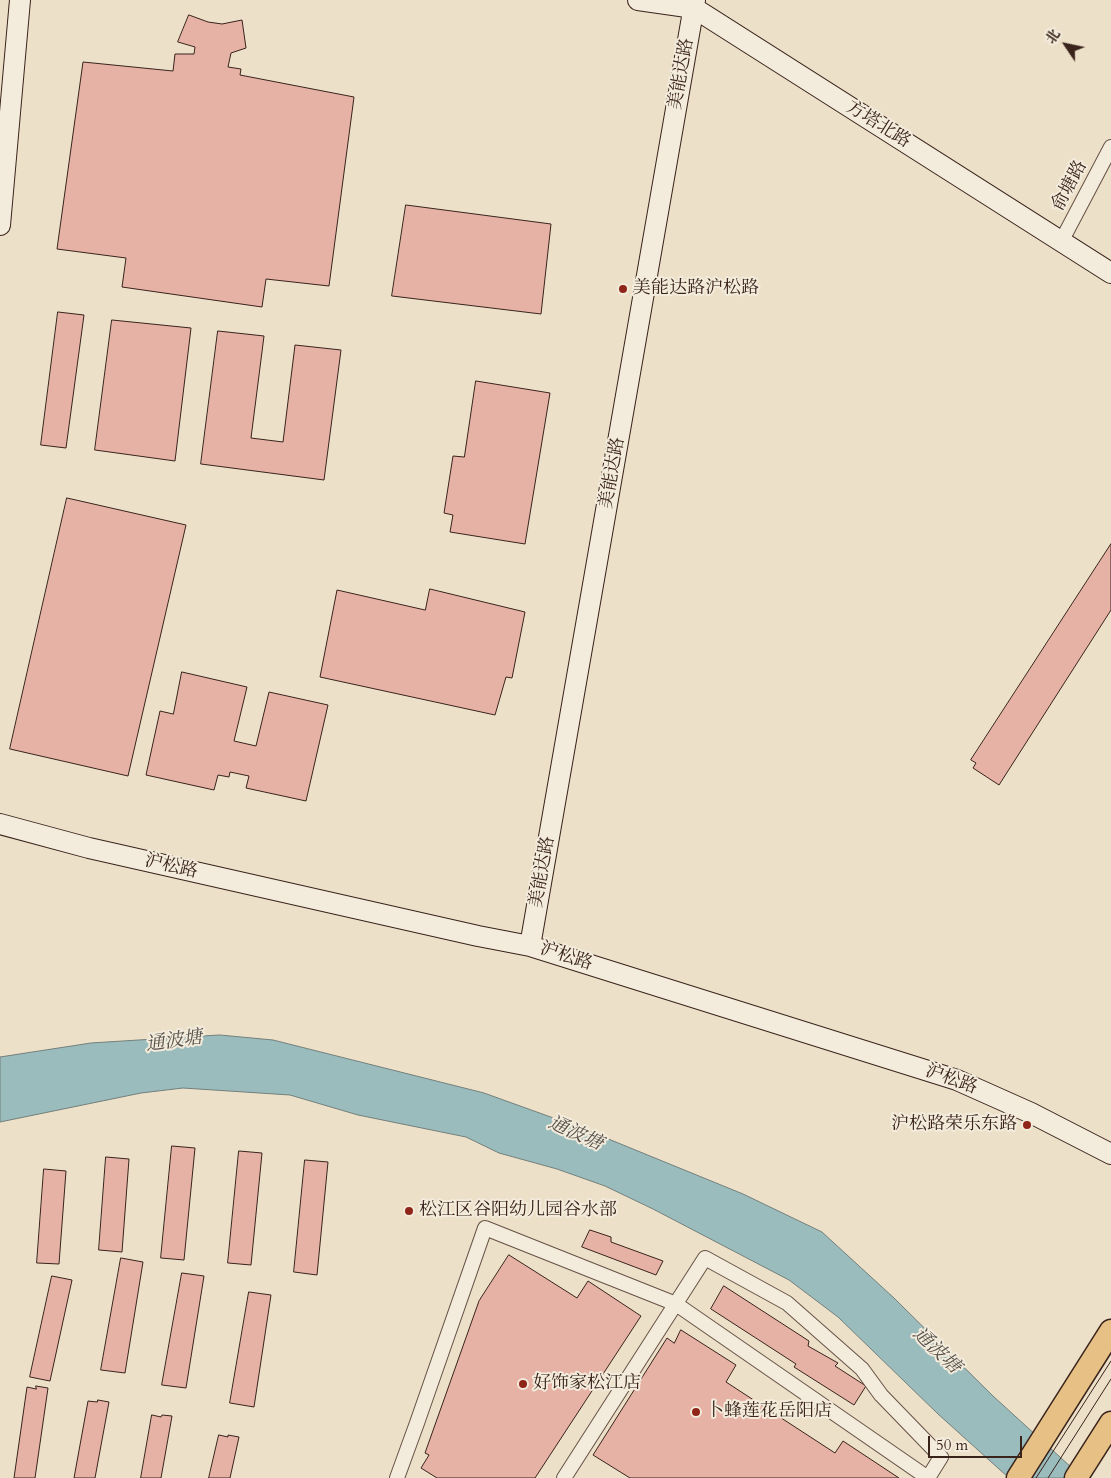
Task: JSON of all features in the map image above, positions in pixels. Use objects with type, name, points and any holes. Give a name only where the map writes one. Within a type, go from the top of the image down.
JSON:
[{"type":"main road","points":[[0,225],[20,0]]},
{"type":"main road","name":"方塔北路","points":[[638,0],[694,4],[1111,273]]},
{"type":"main road","name":"美能达路","points":[[530,946],[694,4]]},
{"type":"main road","name":"沪松路","points":[[0,824],[99,850],[478,936],[530,946],[957,1080],[1031,1113],[1111,1154]]},
{"type":"main road","points":[[1018,1478],[1111,1331]]},
{"type":"main road","points":[[1076,1478],[1111,1423]]},
{"type":"street","name":"俞塘路","points":[[1062,242],[1111,147]]},
{"type":"street","points":[[397,1478],[485,1228],[676,1304],[928,1478],[941,1457],[881,1395],[862,1369],[787,1303],[705,1258],[676,1304],[568,1477]]},
{"type":"water","name":"通波塘","points":[[220,1035],[273,1040],[484,1093],[584,1129],[743,1194],[822,1232],[894,1298],[993,1396],[1083,1478],[1009,1478],[938,1414],[838,1317],[789,1280],[605,1186],[557,1169],[499,1153],[466,1137],[358,1115],[290,1095],[183,1088],[141,1093],[0,1122],[0,1057],[91,1043]]},
{"type":"building","points":[[189,15],[208,22],[222,24],[242,20],[246,48],[231,53],[228,67],[241,69],[240,75],[354,97],[329,286],[266,279],[262,307],[122,287],[126,258],[57,249],[83,62],[173,71],[175,54],[194,54],[195,47],[178,42]]},
{"type":"building","points":[[406,205],[551,224],[541,314],[392,296]]},
{"type":"building","points":[[58,312],[84,315],[66,448],[41,445]]},
{"type":"building","points":[[112,320],[191,328],[175,461],[95,450]]},
{"type":"building","points":[[218,331],[264,336],[251,438],[283,442],[295,345],[341,350],[324,480],[201,464]]},
{"type":"building","points":[[476,381],[550,393],[525,544],[450,532],[453,515],[444,513],[453,456],[464,457]]},
{"type":"building","points":[[67,498],[186,525],[128,776],[10,749]]},
{"type":"building","points":[[1111,544],[1111,610],[999,785],[973,768],[976,763],[971,760]]},
{"type":"building","points":[[430,589],[525,612],[512,678],[506,677],[495,715],[320,677],[337,590],[425,610]]},
{"type":"building","points":[[182,672],[247,687],[234,741],[256,746],[269,692],[328,705],[306,801],[246,788],[249,776],[230,772],[229,777],[218,775],[214,790],[146,775],[160,711],[173,714]]},
{"type":"building","points":[[172,1146],[195,1148],[184,1260],[161,1258]]},
{"type":"building","points":[[239,1151],[262,1153],[251,1265],[228,1263]]},
{"type":"building","points":[[106,1157],[129,1159],[122,1252],[99,1250]]},
{"type":"building","points":[[305,1160],[328,1162],[317,1275],[294,1272]]},
{"type":"building","points":[[44,1169],[66,1171],[59,1264],[37,1263]]},
{"type":"building","points":[[590,1230],[611,1237],[611,1242],[663,1261],[656,1275],[582,1247]]},
{"type":"building","name":"好饰家松江店","points":[[509,1255],[577,1298],[588,1281],[641,1316],[535,1478],[437,1478],[421,1468],[429,1455],[425,1453],[479,1301]]},
{"type":"building","points":[[121,1258],[143,1262],[125,1373],[101,1370]]},
{"type":"building","points":[[182,1273],[204,1276],[186,1388],[162,1385]]},
{"type":"building","points":[[52,1276],[72,1280],[50,1381],[30,1377]]},
{"type":"building","points":[[724,1286],[809,1341],[808,1346],[838,1363],[835,1366],[866,1386],[854,1405],[794,1367],[796,1364],[711,1309]]},
{"type":"building","points":[[249,1292],[271,1295],[254,1407],[230,1403]]},
{"type":"building","name":"卜蜂莲花岳阳店","points":[[681,1330],[736,1365],[726,1382],[835,1453],[843,1441],[899,1478],[630,1478],[593,1455],[667,1338],[674,1343]]},
{"type":"building","points":[[36,1386],[48,1388],[35,1478],[14,1478],[27,1387],[36,1389]]},
{"type":"building","points":[[98,1400],[109,1402],[95,1478],[74,1478],[88,1401],[97,1402]]},
{"type":"building","points":[[152,1415],[161,1417],[162,1415],[172,1416],[161,1478],[141,1478]]},
{"type":"building","points":[[219,1435],[239,1437],[230,1478],[209,1478]]},
{"type":"tram line","points":[[1036,1478],[1111,1361]]},
{"type":"tram line","points":[[1048,1478],[1111,1379]]},
{"type":"place","name":"美能达路沪松路","points":[[623,289]]},
{"type":"place","name":"沪松路荣乐东路","points":[[1027,1125]]},
{"type":"place","name":"松江区谷阳幼儿园谷水部","points":[[409,1211]]},
{"type":"place","name":"好饰家松江店","points":[[523,1384]]},
{"type":"place","name":"卜蜂莲花岳阳店","points":[[696,1412]]}]
